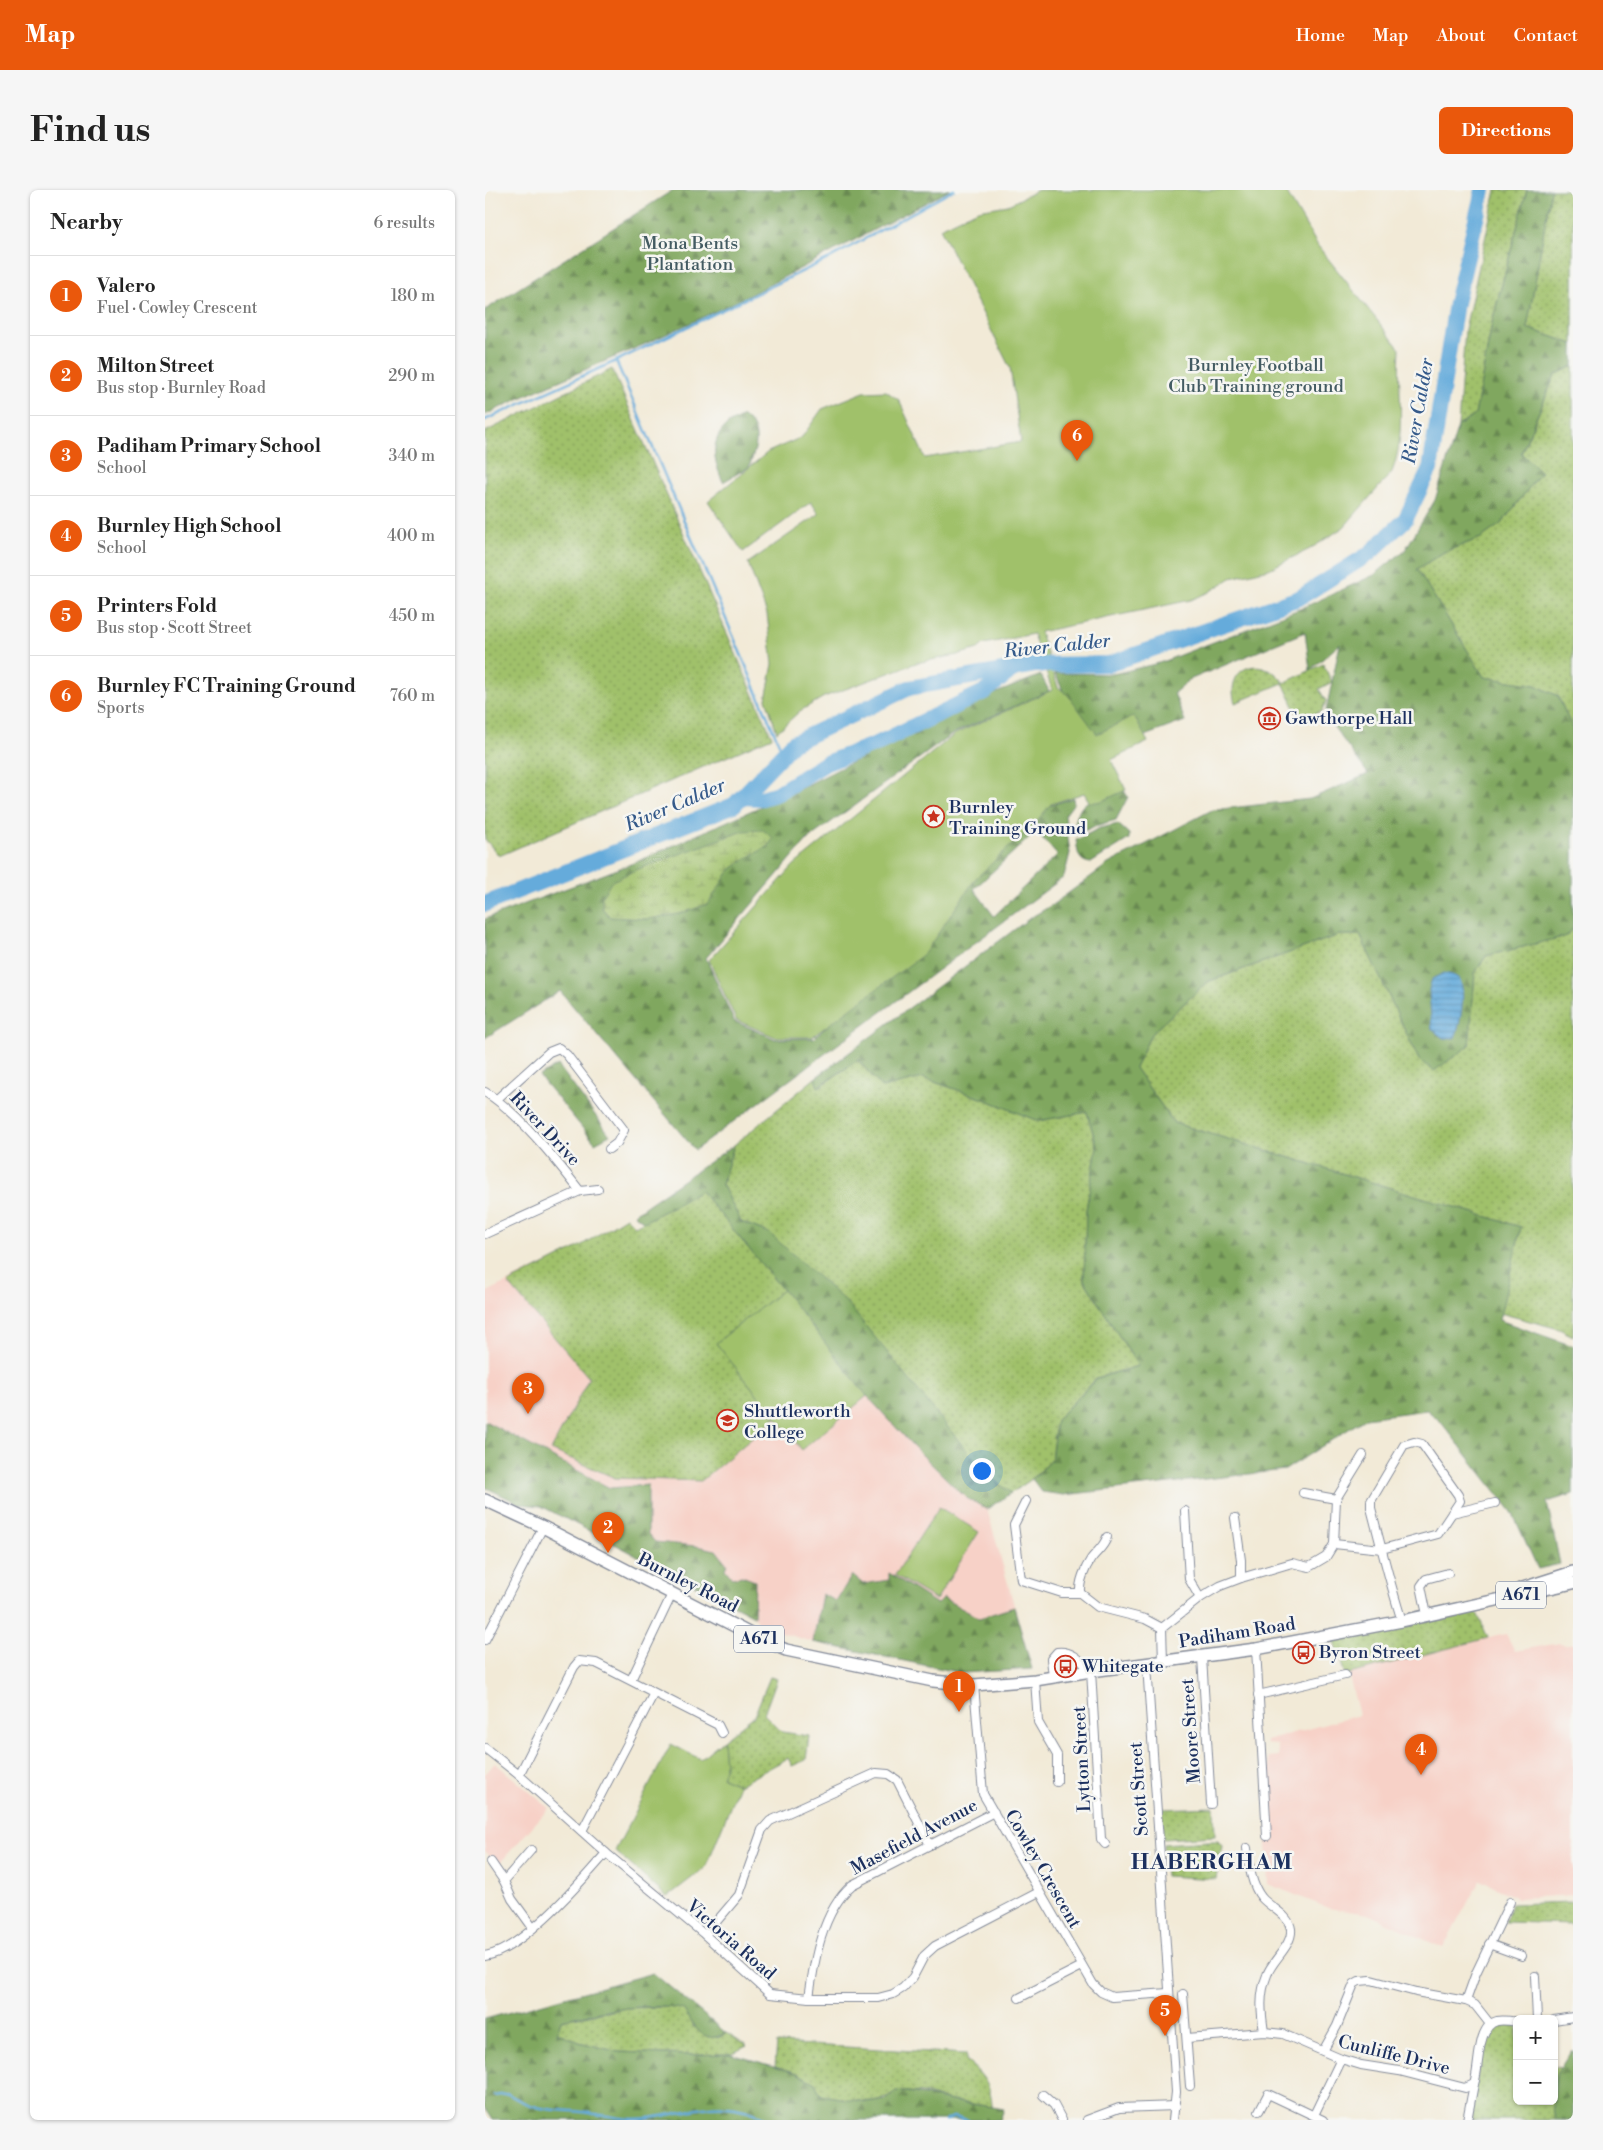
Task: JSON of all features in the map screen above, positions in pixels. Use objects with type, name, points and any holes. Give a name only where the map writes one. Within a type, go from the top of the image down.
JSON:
[{"type":"main road","name":"Burnley Road","points":[[485,1500],[543,1527],[756,1638],[786,1650],[925,1680],[974,1685]]},
{"type":"main road","name":"Padiham Road","points":[[974,1685],[1035,1680],[1255,1649],[1402,1621],[1569,1584],[1573,1572]]},
{"type":"street","points":[[497,1099],[549,1052],[559,1048],[567,1055],[623,1130],[617,1143],[609,1149]]},
{"type":"street","name":"River Drive","points":[[485,1092],[497,1099],[553,1157],[580,1191]]},
{"type":"street","points":[[485,1234],[580,1191],[598,1189]]},
{"type":"street","points":[[1334,1544],[1382,1549],[1438,1534],[1460,1501],[1458,1495],[1421,1444],[1414,1442],[1404,1445],[1371,1501],[1382,1549],[1402,1621]]},
{"type":"street","points":[[1162,1628],[1200,1598],[1221,1586],[1292,1563],[1309,1567],[1326,1557],[1334,1544],[1336,1499],[1363,1455]]},
{"type":"street","points":[[1303,1493],[1336,1499]]},
{"type":"street","points":[[1025,1501],[1013,1525],[1021,1580],[1062,1593],[1080,1593],[1097,1608],[1145,1619],[1162,1628]]},
{"type":"street","points":[[1452,1513],[1495,1503]]},
{"type":"street","points":[[1185,1511],[1189,1579],[1200,1598]]},
{"type":"street","points":[[1235,1518],[1241,1560],[1241,1578]]},
{"type":"street","points":[[485,1640],[543,1527]]},
{"type":"street","points":[[1080,1593],[1079,1584],[1091,1560],[1105,1545],[1107,1537]]},
{"type":"street","points":[[1427,1615],[1421,1586],[1426,1579],[1448,1573]]},
{"type":"street","points":[[631,1680],[672,1594]]},
{"type":"street","points":[[1162,1628],[1163,1662]]},
{"type":"street","points":[[1255,1649],[1267,1836]]},
{"type":"street","points":[[1053,1677],[1051,1659],[1057,1652],[1065,1651],[1078,1658],[1091,1671]]},
{"type":"street","name":"Moore Street","points":[[1202,1657],[1211,1804]]},
{"type":"street","points":[[519,1775],[574,1667],[579,1661],[596,1663],[631,1680],[718,1725],[722,1733]]},
{"type":"street","name":"Scott Street","points":[[1147,1665],[1176,2106],[1173,2120]]},
{"type":"street","name":"Lytton Street","points":[[1091,1671],[1101,1839],[1105,1844]]},
{"type":"street","points":[[1258,1695],[1345,1675]]},
{"type":"street","points":[[1035,1680],[1038,1722],[1057,1755],[1057,1782]]},
{"type":"street","name":"Cowley Crescent","points":[[974,1685],[983,1794],[1093,1984],[1112,1997],[1169,1993]]},
{"type":"street","points":[[582,1831],[654,1693]]},
{"type":"street","name":"Victoria Road","points":[[485,1748],[519,1775],[606,1853],[705,1936],[770,1994],[809,1998],[878,1998],[893,1994],[903,1988],[913,1977],[925,1956],[935,1946],[1039,1892]]},
{"type":"street","points":[[705,1936],[739,1895],[762,1830],[770,1821],[876,1773],[888,1774],[897,1780],[930,1845]]},
{"type":"street","name":"Masefield Avenue","points":[[809,1998],[814,1958],[826,1926],[843,1894],[852,1885],[993,1812]]},
{"type":"street","points":[[1247,1848],[1249,1868],[1261,1898],[1285,1918],[1290,1924],[1291,1930],[1287,1943],[1267,1973],[1262,1988],[1261,2011],[1265,2032]]},
{"type":"street","points":[[504,1881],[531,1850]]},
{"type":"street","points":[[485,1956],[498,1953],[533,1928],[570,1895],[606,1853]]},
{"type":"street","points":[[491,1862],[504,1881],[512,1899],[533,1928]]},
{"type":"street","points":[[1466,2001],[1476,1973],[1510,1902]]},
{"type":"street","points":[[1489,1944],[1522,1956]]},
{"type":"street","points":[[1019,1998],[1082,1966]]},
{"type":"street","points":[[1535,1976],[1537,2015]]},
{"type":"street","points":[[1323,2051],[1337,2026],[1351,1990],[1359,1981],[1371,1980],[1416,1992],[1466,2001],[1475,2005],[1490,2024]]},
{"type":"street","points":[[1183,1994],[1190,2086]]},
{"type":"street","points":[[1558,2019],[1573,2017]]},
{"type":"street","points":[[1467,2120],[1475,2083],[1481,2040],[1490,2024],[1496,2021],[1513,2022]]},
{"type":"street","name":"Cunliffe Drive","points":[[1187,2038],[1265,2032],[1294,2037],[1341,2059],[1361,2066],[1399,2071],[1461,2088],[1469,2088],[1475,2083]]},
{"type":"street","points":[[1314,2115],[1341,2059]]},
{"type":"street","points":[[1259,2111],[1267,2094],[1323,2120]]},
{"type":"street","points":[[1043,2095],[1054,2105],[1062,2120]]},
{"type":"street","points":[[1054,2105],[1059,2097]]},
{"type":"street","points":[[1087,2120],[1119,2108],[1176,2106]]},
{"type":"shaded area","name":"Shuttleworth College","points":[[701,1191],[867,1396],[914,1447],[966,1498],[987,1509],[1032,1669],[962,1673],[813,1642],[762,1627],[757,1623],[754,1616],[541,1506],[520,1504],[485,1487],[485,1293],[577,1248],[626,1217],[635,1226]]},
{"type":"shaded area","points":[[1506,1634],[1515,1651],[1560,1643],[1566,1645],[1573,1643],[1573,1895],[1517,1898],[1480,1880],[1443,1948],[1368,1914],[1328,1908],[1268,1884],[1266,1842],[1275,1840],[1268,1757],[1279,1756],[1277,1745],[1267,1744],[1267,1740],[1359,1715],[1348,1672]]},
{"type":"shaded area","points":[[495,1763],[549,1808],[498,1865],[485,1851],[485,1774]]},
{"type":"green space","name":"Mona Bents Plantation","points":[[673,190],[950,190],[744,298],[485,415],[485,310]]},
{"type":"green space","name":"Burnley Football Club Training ground","points":[[1038,190],[1285,190],[1318,246],[1400,349],[1401,411],[1397,457],[1392,472],[1344,527],[1310,549],[1269,569],[1231,578],[1209,592],[1191,600],[1040,632],[1058,687],[1068,695],[1097,734],[1134,716],[1148,742],[1111,760],[1126,790],[1102,801],[1090,803],[1084,793],[1051,804],[1036,822],[976,878],[924,954],[812,1037],[775,1037],[736,1020],[709,960],[794,865],[955,734],[1052,690],[1033,634],[984,644],[978,649],[957,655],[916,663],[824,697],[800,711],[777,732],[766,699],[773,664],[767,614],[748,563],[819,514],[811,502],[743,552],[708,501],[768,452],[802,437],[822,409],[864,392],[886,391],[899,400],[925,458],[1021,442],[1010,368],[940,228],[978,210],[1008,205]]},
{"type":"green space","points":[[1496,190],[1527,190],[1493,318],[1475,415],[1458,426],[1465,329]]},
{"type":"green space","points":[[1527,190],[1551,190],[1527,328],[1573,344],[1573,366],[1555,375],[1521,453],[1541,472],[1502,523],[1481,538],[1444,552],[1417,569],[1484,677],[1535,685],[1558,696],[1573,730],[1573,928],[1567,936],[1486,956],[1475,973],[1469,1046],[1434,1071],[1419,1060],[1360,935],[1339,935],[1207,982],[1151,1034],[1135,1068],[1174,1123],[1521,1227],[1499,1320],[1573,1346],[1573,1494],[1547,1502],[1560,1564],[1538,1569],[1512,1512],[1440,1421],[1427,1410],[1366,1418],[1285,1470],[1064,1495],[1042,1492],[1032,1479],[1051,1461],[1056,1420],[1097,1378],[1138,1366],[1084,1280],[1086,1210],[1097,1147],[1087,1112],[1038,1121],[984,1099],[923,1078],[882,1088],[858,1060],[818,1087],[815,1078],[1030,918],[1052,905],[1108,864],[1212,810],[1310,799],[1368,774],[1325,715],[1340,644],[1310,670],[1305,632],[1189,680],[1174,693],[1185,721],[1139,738],[1098,737],[1066,698],[1055,673],[1113,674],[1159,663],[1302,608],[1374,575],[1405,550],[1435,500],[1458,426],[1475,415],[1493,318]]},
{"type":"green space","points":[[1551,190],[1573,190],[1573,344],[1527,328]]},
{"type":"green space","points":[[1573,366],[1573,730],[1558,696],[1535,685],[1484,677],[1417,569],[1444,552],[1481,538],[1502,523],[1541,472],[1521,454],[1555,375]]},
{"type":"green space","points":[[612,369],[772,737],[499,856],[485,839],[485,432]]},
{"type":"green space","points":[[743,416],[749,421],[756,434],[754,453],[749,467],[723,482],[715,454],[717,439],[726,426]]},
{"type":"green space","points":[[1323,664],[1332,682],[1319,689],[1326,701],[1322,711],[1300,719],[1283,683],[1235,703],[1233,691],[1235,680],[1247,668],[1256,666],[1266,668],[1275,673],[1284,683]]},
{"type":"green space","points":[[1041,675],[1049,691],[954,733],[808,839],[706,958],[734,1021],[775,1039],[814,1038],[919,943],[1023,814],[1073,798],[1074,803],[1065,815],[1070,853],[1064,877],[695,1150],[560,991],[485,1038],[485,919],[636,862],[795,791],[959,708]],"holes":[[[1036,831],[1057,855],[994,916],[974,889]],[[747,858],[729,871],[648,919],[610,917],[602,908]]]},
{"type":"green space","points":[[1123,789],[1128,797],[1116,820],[1095,826],[1075,835],[1075,823],[1082,807],[1103,794]]},
{"type":"green space","points":[[1118,824],[1129,834],[1129,839],[1091,863],[1083,861],[1078,852],[1076,840],[1100,828]]},
{"type":"green space","points":[[763,830],[773,838],[769,846],[729,871],[708,904],[679,914],[648,919],[610,917],[602,908],[602,896],[612,881],[636,870],[743,831]]},
{"type":"green space","points":[[1573,928],[1573,1336],[1559,1329],[1500,1313],[1521,1227],[1174,1123],[1135,1068],[1151,1034],[1207,982],[1339,935],[1360,935],[1419,1060],[1469,1046],[1475,973],[1486,956],[1567,936]]},
{"type":"green space","points":[[858,1060],[882,1087],[923,1078],[984,1099],[1038,1121],[1087,1112],[1097,1147],[1086,1210],[1084,1280],[1138,1366],[1096,1378],[1056,1420],[1051,1461],[1032,1479],[1011,1493],[985,1473],[769,1233],[741,1222],[722,1184],[734,1145],[815,1078],[819,1087]]},
{"type":"green space","points":[[558,1065],[610,1135],[595,1143],[539,1076]]},
{"type":"green space","points":[[734,1145],[722,1184],[741,1222],[769,1233],[847,1303],[985,1473],[1011,1493],[987,1509],[966,1498],[914,1447],[867,1396],[701,1191],[644,1222],[634,1214]]},
{"type":"green space","points":[[701,1191],[783,1290],[716,1343],[776,1418],[701,1481],[615,1478],[551,1450],[589,1378],[508,1283],[577,1248],[626,1217],[635,1226]]},
{"type":"green space","points":[[783,1290],[867,1396],[802,1450],[716,1343]]},
{"type":"green space","points":[[485,1421],[610,1488],[648,1485],[648,1534],[655,1542],[716,1550],[727,1564],[725,1569],[732,1578],[742,1576],[755,1581],[754,1616],[541,1506],[520,1504],[485,1487]]},
{"type":"green space","points":[[939,1507],[979,1532],[936,1600],[895,1575]]},
{"type":"green space","points":[[889,1573],[937,1604],[943,1598],[979,1618],[1014,1607],[1032,1669],[962,1673],[813,1642],[822,1594],[836,1601],[852,1575],[863,1584],[889,1580]]},
{"type":"green space","points":[[1474,1606],[1488,1638],[1345,1675],[1332,1635]]},
{"type":"green space","points":[[770,1677],[777,1679],[764,1714],[782,1732],[809,1736],[806,1760],[792,1766],[788,1758],[739,1785],[722,1778],[725,1768],[723,1740],[754,1716]]},
{"type":"green space","points":[[723,1740],[725,1768],[722,1778],[739,1785],[706,1867],[667,1897],[615,1851],[671,1744],[700,1759]]},
{"type":"green space","points":[[1214,1807],[1215,1836],[1163,1839],[1162,1809]]},
{"type":"green space","points":[[1218,1841],[1222,1846],[1216,1879],[1165,1876],[1163,1844]]},
{"type":"green space","points":[[1573,1902],[1573,1924],[1505,1922],[1511,1904]]},
{"type":"green space","points":[[653,1973],[726,2033],[719,2036],[706,2036],[691,2023],[684,2010],[639,2007],[561,2020],[557,2034],[560,2033],[579,2042],[619,2052],[686,2055],[731,2054],[795,2072],[815,2083],[821,2095],[867,2102],[886,2099],[896,2091],[909,2092],[1004,2109],[1000,2120],[493,2120],[485,2108],[485,2019]]},
{"type":"green space","points":[[671,2007],[684,2009],[693,2026],[718,2038],[726,2033],[747,2046],[731,2054],[686,2055],[619,2052],[579,2042],[560,2033],[556,2034],[561,2020],[628,2008]]},
{"type":"green space","points":[[1490,2024],[1513,2025],[1513,2105],[1555,2105],[1555,2120],[1471,2120],[1482,2040]]},
{"type":"green space","points":[[777,2043],[966,2054],[966,2061],[977,2070],[988,2086],[992,2107],[947,2100],[923,2093],[896,2091],[888,2097],[869,2101],[821,2095],[807,2079],[775,2066]]},
{"type":"green space","points":[[1571,2051],[1573,2051],[1573,2120],[1555,2120],[1553,2108],[1553,2105],[1558,2105],[1558,2072]]},
{"type":"green space","points":[[1558,2068],[1561,2068],[1558,2087]]},
{"type":"water","points":[[1444,973],[1459,979],[1461,984],[1462,1008],[1455,1038],[1443,1038],[1432,1029],[1429,990],[1432,979]]},
{"type":"waterway","points":[[783,753],[616,361],[828,259],[954,190]]},
{"type":"waterway","name":"River Calder","points":[[485,904],[734,805],[793,743],[909,688],[1035,665],[1109,664],[1299,598],[1369,554],[1405,520],[1430,469],[1456,303],[1483,190]]},
{"type":"waterway","points":[[485,420],[616,361]]},
{"type":"waterway","points":[[742,797],[762,798],[778,793],[826,763],[879,743],[986,691],[1012,670]]},
{"type":"waterway","points":[[494,2096],[508,2094],[530,2105],[548,2109],[635,2119],[653,2118],[701,2108],[733,2107],[770,2120]]},
{"type":"waterway","points":[[946,2120],[953,2117],[968,2120]]},
{"type":"place","name":"Burnley FC Training Ground","points":[[1077,461]]},
{"type":"place","name":"Gawthorpe Hall","points":[[1269,718]]},
{"type":"place","name":"Burnley Training Ground","points":[[933,817]]},
{"type":"place","name":"Padiham Primary School","points":[[528,1414]]},
{"type":"place","name":"Shuttleworth College","points":[[728,1421]]},
{"type":"place","name":"Milton Street","points":[[608,1553]]},
{"type":"place","name":"Byron Street","points":[[1303,1652]]},
{"type":"place","name":"Whitegate","points":[[1066,1666]]},
{"type":"place","name":"Valero","points":[[959,1712]]},
{"type":"place","name":"Burnley High School","points":[[1421,1775]]},
{"type":"place","name":"Printers Fold","points":[[1165,2036]]},
{"type":"district","name":"HABERGHAM","points":[[1212,1862]]}]
